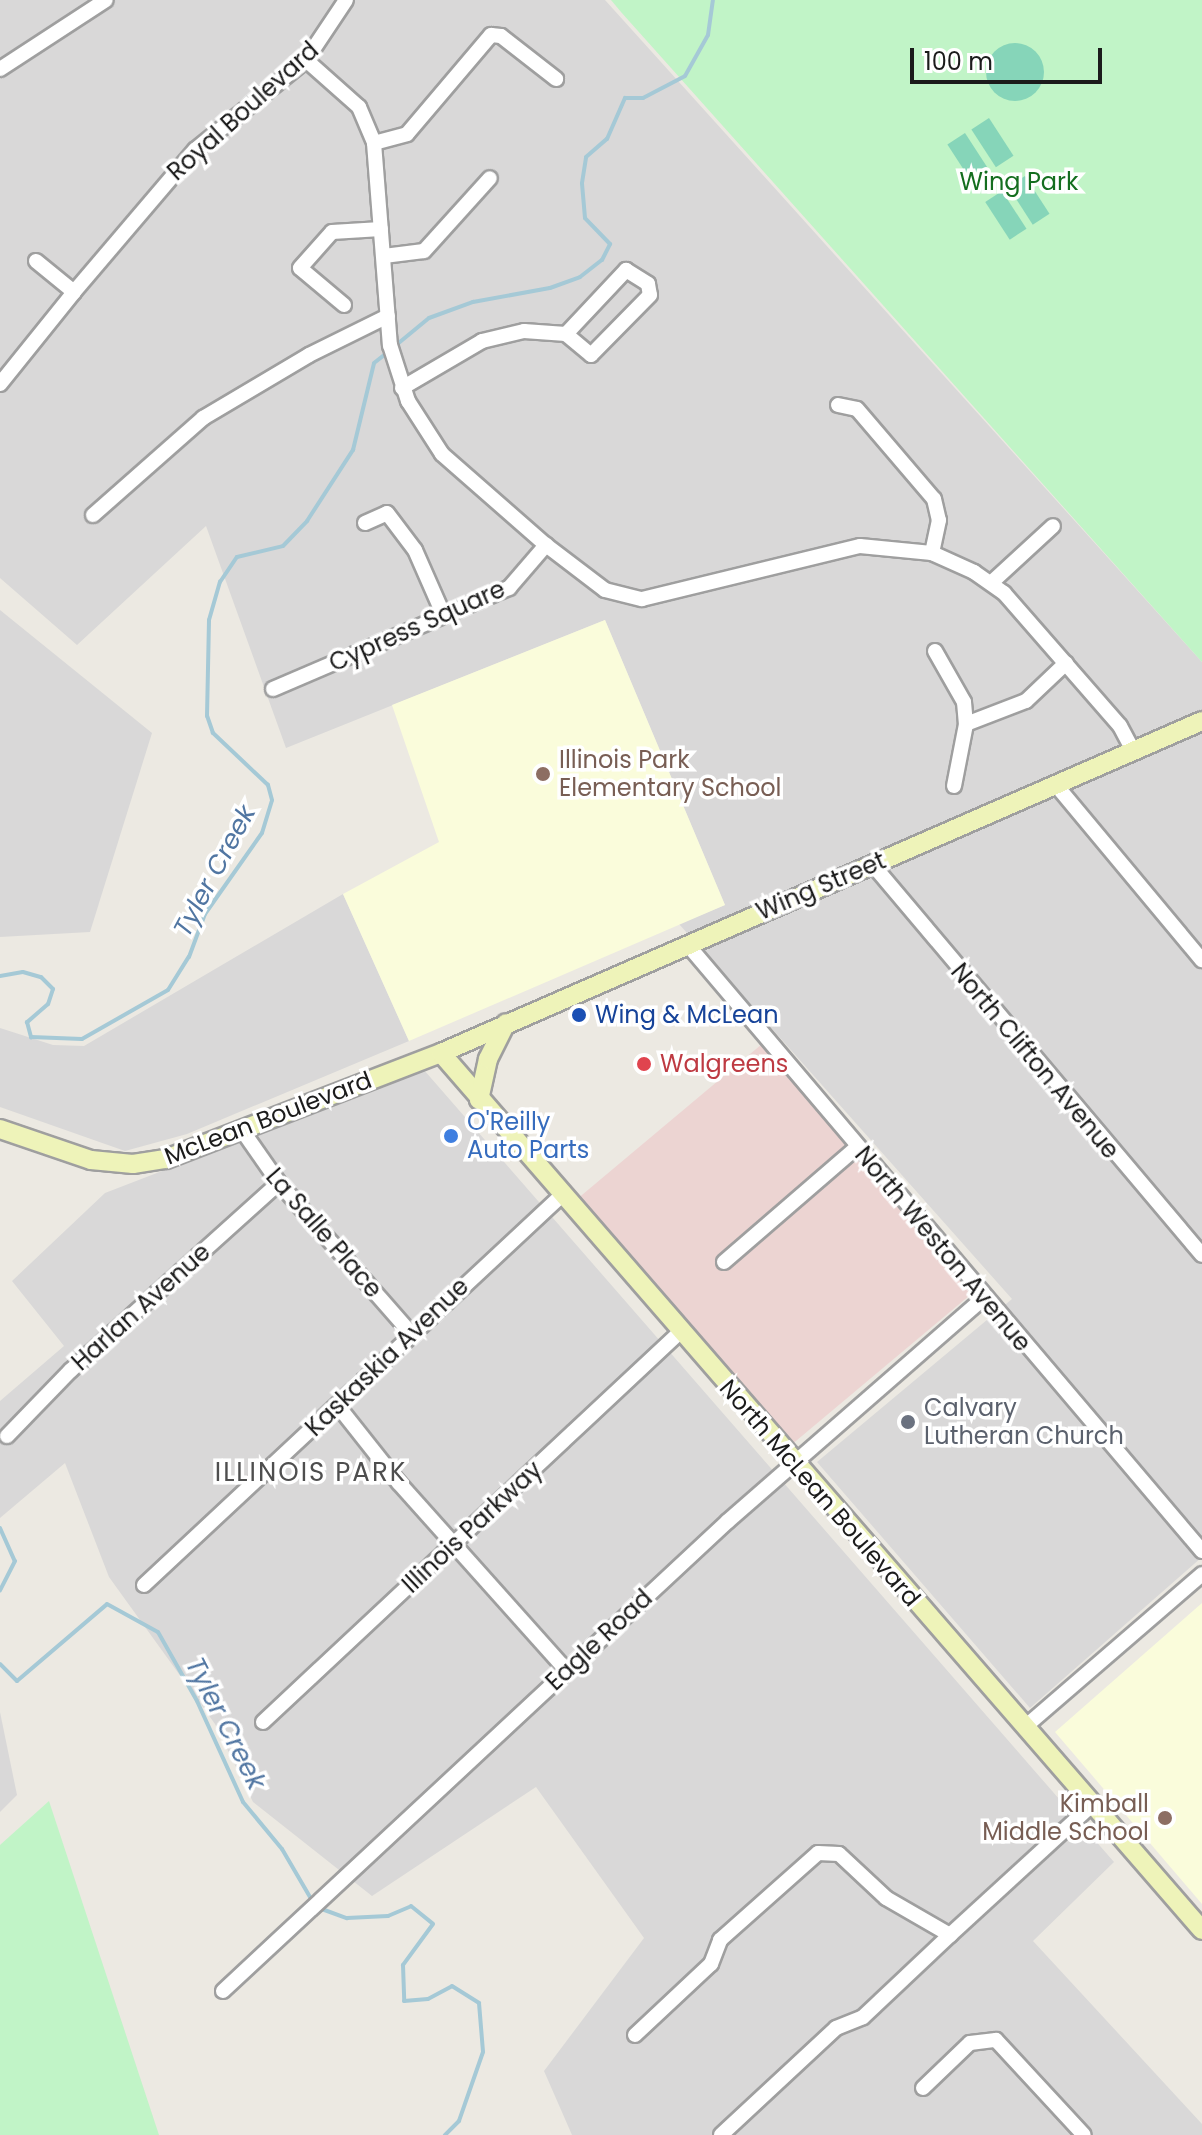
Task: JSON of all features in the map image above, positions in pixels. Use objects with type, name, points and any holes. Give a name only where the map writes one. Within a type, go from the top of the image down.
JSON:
[{"type":"main road","name":"Wing Street","points":[[441,1053],[1202,721]]},
{"type":"main road","points":[[479,1100],[488,1059],[506,1023]]},
{"type":"main road","name":"North McLean Boulevard","points":[[441,1053],[561,1196],[1202,1930]]},
{"type":"main road","name":"McLean Boulevard","points":[[0,1129],[91,1160],[133,1164],[166,1159],[441,1053]]},
{"type":"street","points":[[0,69],[106,0]]},
{"type":"street","name":"Royal Boulevard","points":[[0,384],[195,150],[306,60],[346,0]]},
{"type":"street","points":[[374,143],[407,134],[491,35],[501,36],[556,79]]},
{"type":"street","points":[[306,60],[359,107],[374,143],[388,322],[395,367],[402,388],[442,454],[546,545],[605,590],[642,599],[860,546],[932,553],[991,583],[1120,726],[1133,750]]},
{"type":"street","points":[[384,256],[424,251],[490,178]]},
{"type":"street","points":[[344,305],[300,268],[332,232],[381,229]]},
{"type":"street","points":[[36,261],[74,292]]},
{"type":"street","points":[[402,388],[482,341],[524,331],[566,334],[596,354],[651,288],[626,270],[566,334]]},
{"type":"street","points":[[93,515],[203,418],[309,355],[388,322]]},
{"type":"street","points":[[838,405],[857,409],[934,499],[939,520],[932,553]]},
{"type":"street","points":[[365,523],[387,513],[415,550],[444,616]]},
{"type":"street","points":[[991,583],[1053,526]]},
{"type":"street","name":"Cypress Square","points":[[273,689],[509,588],[546,545]]},
{"type":"street","points":[[935,651],[964,702],[966,724],[954,786]]},
{"type":"street","points":[[966,724],[1026,701],[1066,663]]},
{"type":"street","points":[[1056,785],[1202,960]]},
{"type":"street","name":"North Clifton Avenue","points":[[873,865],[1202,1255]]},
{"type":"street","name":"North Weston Avenue","points":[[687,944],[856,1148],[1202,1551]]},
{"type":"street","name":"La Salle Place","points":[[242,1130],[279,1183],[410,1332]]},
{"type":"street","points":[[724,1262],[856,1148]]},
{"type":"street","name":"Harlan Avenue","points":[[7,1436],[70,1371],[279,1183]]},
{"type":"street","name":"Kaskaskia Avenue","points":[[144,1585],[338,1406],[410,1332],[561,1196]]},
{"type":"street","name":"Eagle Road","points":[[223,1991],[566,1670],[984,1298]]},
{"type":"street","name":"Illinois Parkway","points":[[263,1722],[680,1332]]},
{"type":"street","points":[[338,1406],[453,1543],[566,1670]]},
{"type":"street","points":[[1025,1727],[1202,1574]]},
{"type":"street","points":[[721,2135],[836,2028],[863,2017],[1093,1804]]},
{"type":"street","points":[[635,2035],[711,1964],[720,1940],[787,1877],[826,1850],[847,1860],[886,1898],[950,1935]]},
{"type":"street","points":[[923,2088],[970,2043],[996,2040],[1084,2135]]},
{"type":"shaded area","points":[[0,0],[605,0],[1202,662],[1202,1557],[1030,1708],[817,1462],[1012,1299],[679,924],[725,905],[605,620],[286,748],[206,526],[77,645],[0,578]]},
{"type":"shaded area","points":[[0,610],[152,733],[90,932],[0,937]]},
{"type":"shaded area","name":"Illinois Park Elementary School","points":[[605,620],[725,905],[409,1041],[343,894],[439,842],[392,705]]},
{"type":"shaded area","points":[[343,894],[409,1041],[187,1134],[125,1151],[0,1107],[0,1028],[53,1045],[84,1046]]},
{"type":"shaded area","points":[[762,1044],[972,1294],[790,1446],[580,1196]]},
{"type":"shaded area","points":[[424,1070],[1114,1862],[1033,1941],[1202,2124],[1202,2135],[572,2135],[544,2071],[644,1938],[536,1787],[372,1896],[253,1802],[215,1724],[109,1577],[65,1463],[0,1518],[0,1401],[64,1346],[12,1281],[105,1193]]},
{"type":"shaded area","name":"Kimball Middle School","points":[[1202,1603],[1202,1904],[1055,1732]]},
{"type":"shaded area","points":[[0,1712],[17,1795],[0,1812]]},
{"type":"green space","name":"Wing Park","points":[[611,0],[1202,0],[1202,662],[621,12]]},
{"type":"green space","points":[[1015,43],[1026,45],[1035,52],[1042,61],[1042,83],[1035,92],[1026,99],[1015,101],[1004,99],[995,92],[988,83],[986,72],[988,61],[995,52],[1004,45]]},
{"type":"green space","points":[[989,118],[1014,156],[996,167],[971,129]]},
{"type":"green space","points":[[965,133],[990,171],[972,182],[947,144]]},
{"type":"green space","points":[[1025,176],[1050,214],[1033,225],[1008,187]]},
{"type":"green space","points":[[1002,191],[1027,229],[1010,240],[985,202]]},
{"type":"green space","points":[[49,1801],[159,2135],[0,2135],[0,1845]]},
{"type":"waterway","name":"Tyler Creek","points":[[395,346],[429,318],[473,302],[550,288],[580,277],[602,260],[610,244],[585,218],[582,183],[586,157],[607,139],[625,98],[643,98],[685,76],[708,35],[713,0]]},
{"type":"waterway","name":"Tyler Creek","points":[[0,976],[23,972],[41,977],[53,989],[48,1004],[27,1022],[31,1037],[82,1039],[168,990],[189,957],[205,914],[262,833],[272,800],[268,785],[213,733],[207,716],[209,620],[220,582],[237,557],[283,546],[307,521],[353,450],[374,363],[388,352]]},
{"type":"waterway","name":"Tyler Creek","points":[[0,1528],[15,1561],[0,1590]]},
{"type":"waterway","name":"Tyler Creek","points":[[0,1664],[17,1681],[107,1604],[158,1632],[197,1701],[243,1802],[282,1849],[313,1902]]},
{"type":"waterway","name":"Tyler Creek","points":[[319,1908],[347,1918],[388,1916],[411,1906],[433,1924],[403,1965],[404,2001],[428,1999],[452,1986],[479,2003],[483,2052],[459,2121],[445,2135]]},
{"type":"place","name":"Illinois Park Elementary School","points":[[543,774]]},
{"type":"place","name":"Wing & McLean","points":[[579,1015]]},
{"type":"place","name":"Walgreens","points":[[644,1064]]},
{"type":"place","name":"O'Reilly Auto Parts","points":[[451,1136]]},
{"type":"place","name":"Calvary Lutheran Church","points":[[908,1422]]},
{"type":"place","name":"Kimball Middle School","points":[[1165,1818]]},
{"type":"district","name":"ILLINOIS PARK","points":[[311,1473]]}]
